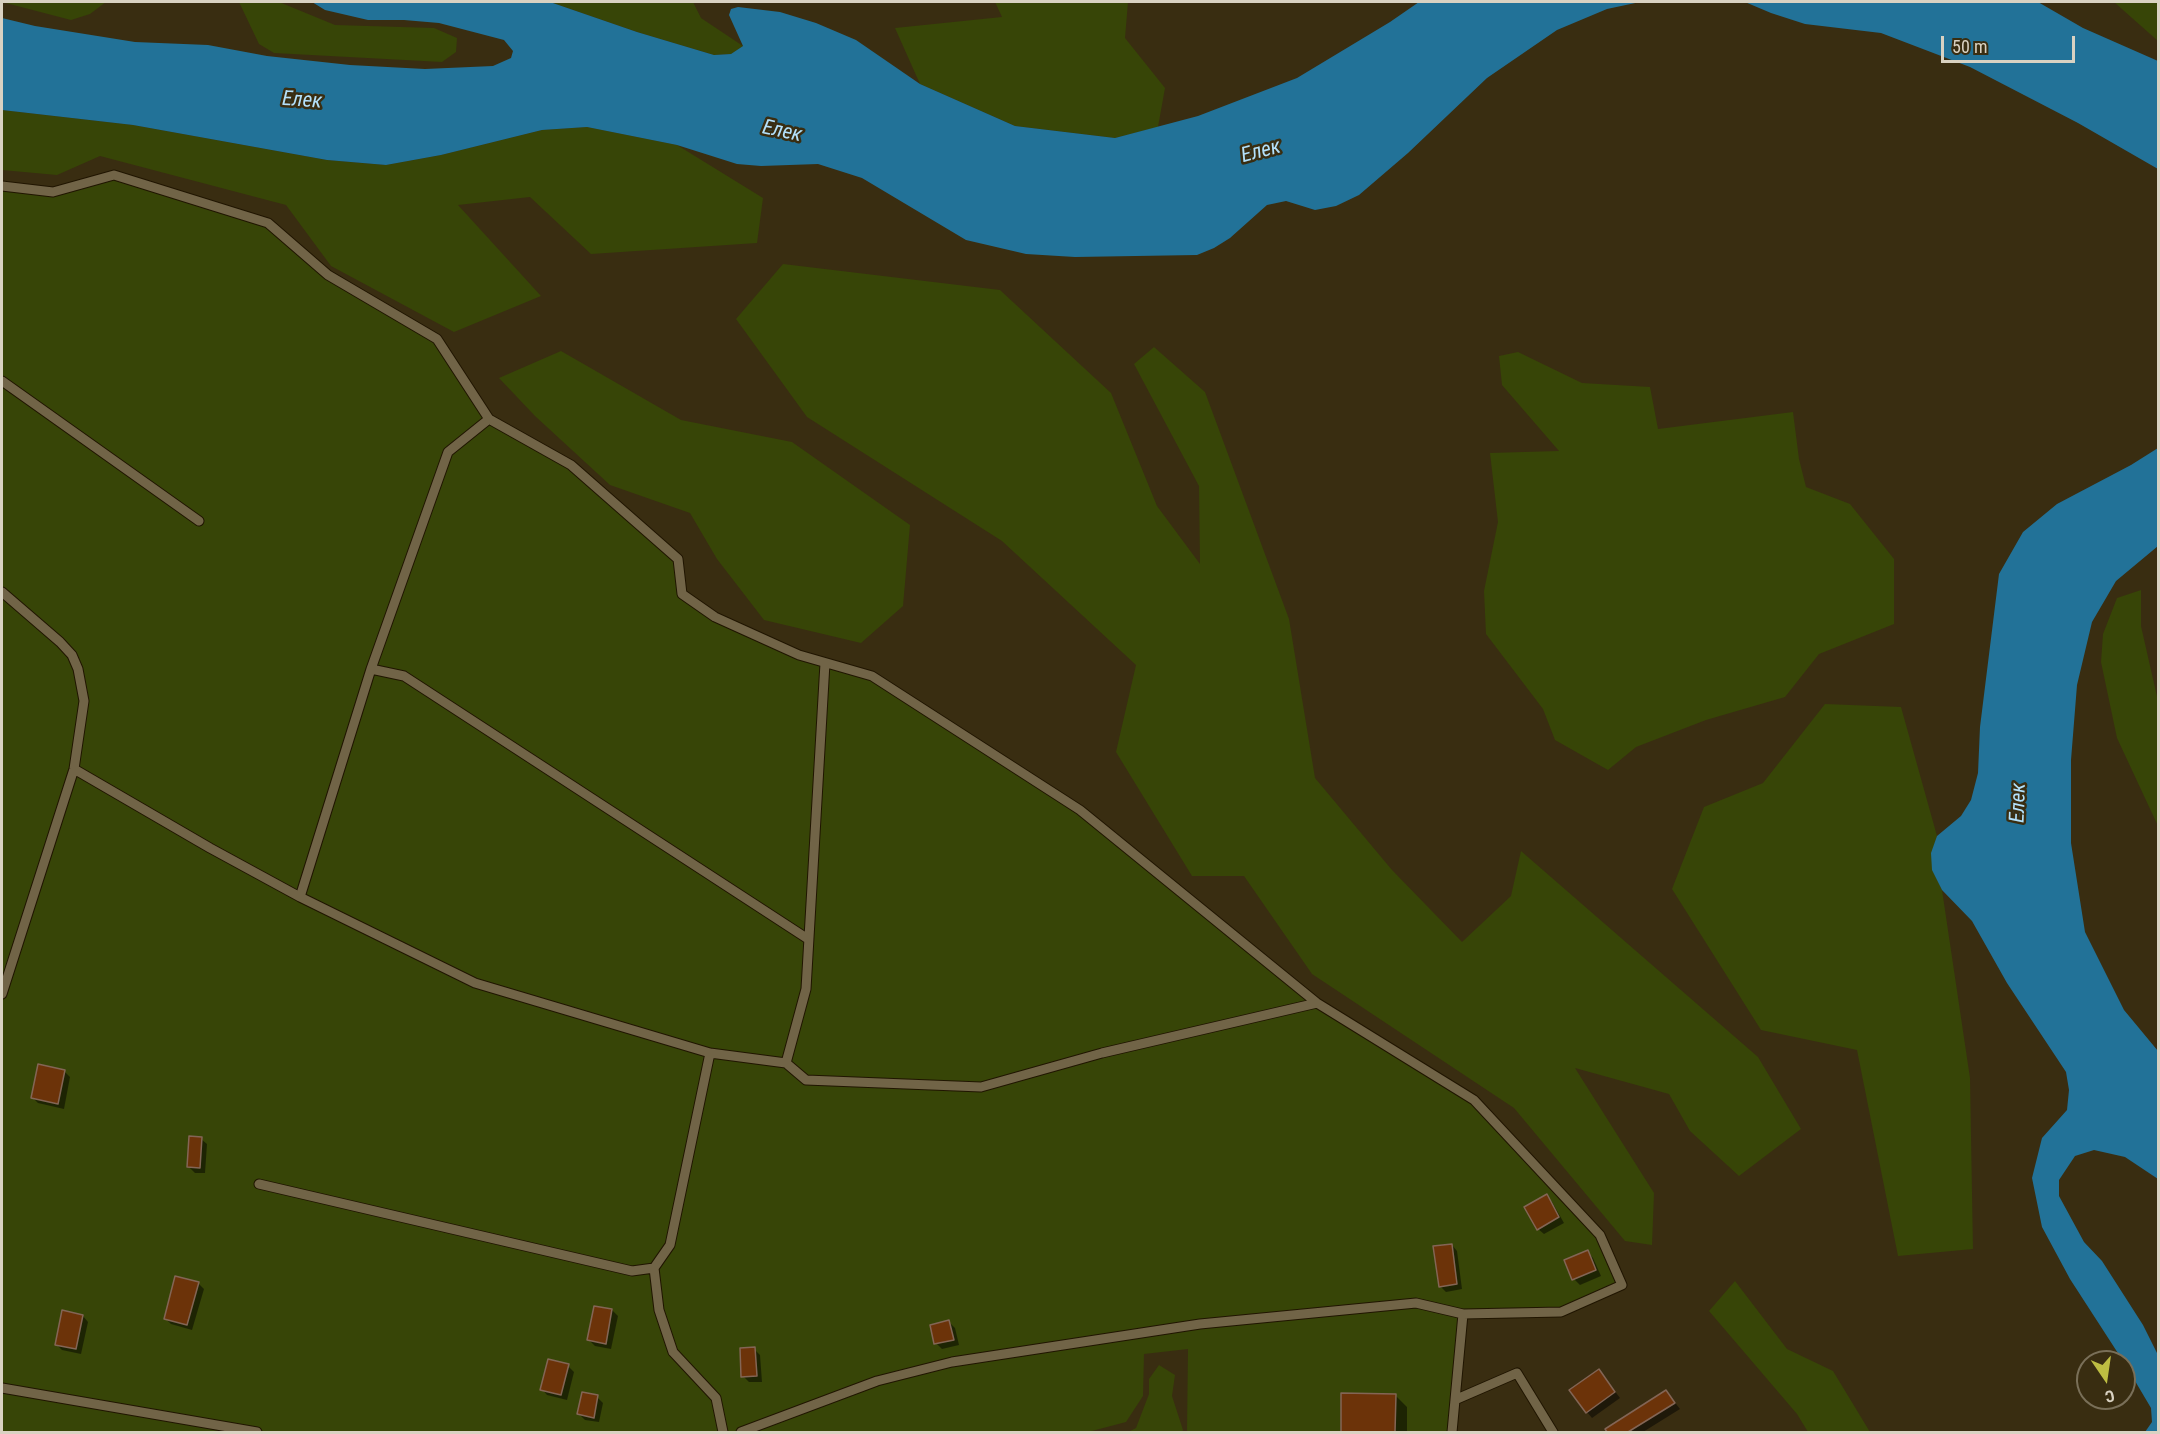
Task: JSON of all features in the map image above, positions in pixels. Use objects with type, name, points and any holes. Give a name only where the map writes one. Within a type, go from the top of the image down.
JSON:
[{"type":"lane","points":[[2,186],[53,192],[114,175],[268,223],[328,275],[438,339],[489,419],[570,465],[678,559],[682,594],[715,617],[799,655],[872,676],[1080,810],[1317,1003],[1474,1100],[1600,1235],[1622,1285],[1561,1312],[1463,1314],[1416,1303],[1200,1324],[952,1362],[877,1381],[741,1432]]},
{"type":"lane","points":[[2,381],[199,521]]},
{"type":"lane","points":[[300,897],[371,669],[448,452],[489,419]]},
{"type":"lane","points":[[2,592],[72,655],[78,669],[84,701],[74,769],[2,994]]},
{"type":"lane","points":[[786,1063],[806,989],[825,663]]},
{"type":"lane","points":[[371,669],[404,676],[808,939]]},
{"type":"lane","points":[[74,769],[300,897],[475,983],[710,1053],[786,1063],[806,1080],[981,1087],[1102,1053],[1317,1003]]},
{"type":"lane","points":[[710,1053],[670,1245],[654,1268],[659,1310],[673,1352],[716,1398],[723,1432]]},
{"type":"lane","points":[[259,1184],[632,1271],[654,1268]]},
{"type":"lane","points":[[1452,1432],[1457,1399],[1463,1314]]},
{"type":"lane","points":[[1457,1399],[1517,1373],[1553,1432]]},
{"type":"lane","points":[[2,1388],[257,1432]]},
{"type":"green space","points":[[2,2],[106,2],[90,14],[71,20]]},
{"type":"green space","points":[[239,2],[279,2],[335,25],[434,28],[457,38],[456,52],[442,62],[274,53],[259,44]]},
{"type":"green space","points":[[550,2],[693,2],[701,18],[743,46],[731,54],[714,55]]},
{"type":"green space","points":[[995,2],[1128,2],[1125,38],[1165,88],[1158,127],[1115,138],[1015,126],[920,84],[895,28],[1002,17]]},
{"type":"green space","points":[[2114,2],[2158,2],[2158,41]]},
{"type":"green space","points":[[2,110],[133,125],[327,160],[386,165],[441,155],[542,130],[587,127],[677,145],[763,198],[757,243],[591,254],[530,197],[458,205],[541,296],[454,332],[331,266],[286,205],[100,156],[57,175],[2,170]]},
{"type":"green space","points":[[114,175],[268,223],[328,275],[437,339],[489,419],[571,465],[678,559],[682,595],[715,617],[799,655],[872,676],[1080,810],[1317,1003],[1474,1100],[1600,1235],[1622,1285],[1561,1312],[1463,1314],[1452,1432],[1187,1432],[1188,1349],[1144,1354],[1143,1396],[1126,1422],[1088,1432],[2,1432],[2,186],[53,191]]},
{"type":"green space","points":[[783,264],[1000,290],[1111,393],[1157,506],[1200,564],[1199,486],[1134,364],[1154,347],[1205,392],[1289,619],[1315,778],[1392,870],[1462,942],[1511,896],[1521,851],[1758,1057],[1801,1129],[1739,1176],[1690,1131],[1669,1094],[1575,1068],[1654,1193],[1652,1245],[1625,1241],[1514,1108],[1312,974],[1244,876],[1192,876],[1116,752],[1136,665],[1002,541],[807,417],[736,319]]},
{"type":"green space","points":[[561,351],[681,420],[792,442],[910,525],[903,606],[861,643],[764,620],[717,559],[690,513],[610,485],[535,416],[499,378]]},
{"type":"green space","points":[[1518,352],[1582,383],[1650,387],[1658,429],[1793,412],[1799,459],[1806,487],[1850,504],[1894,559],[1894,624],[1819,654],[1785,697],[1706,720],[1636,747],[1608,770],[1555,740],[1543,709],[1486,634],[1484,591],[1498,522],[1490,453],[1559,451],[1502,385],[1499,356]]},
{"type":"green space","points":[[2141,590],[2141,626],[2158,701],[2158,826],[2117,738],[2101,662],[2103,634],[2117,598]]},
{"type":"green space","points":[[1825,704],[1901,707],[1937,836],[1933,851],[1933,864],[1942,890],[1970,1078],[1973,1249],[1898,1256],[1857,1050],[1761,1030],[1672,889],[1704,807],[1763,783]]},
{"type":"green space","points":[[1735,1281],[1787,1349],[1833,1371],[1870,1432],[1808,1432],[1797,1414],[1709,1311]]},
{"type":"green space","points":[[1159,1365],[1175,1375],[1172,1396],[1183,1430],[1182,1432],[1128,1432],[1136,1428],[1149,1394],[1149,1379]]},
{"type":"water","name":"Елек","points":[[312,2],[550,2],[714,55],[731,54],[743,46],[729,15],[731,9],[738,7],[780,12],[816,23],[856,40],[920,84],[1015,126],[1115,138],[1198,116],[1297,78],[1419,2],[1640,2],[1607,9],[1557,30],[1487,78],[1408,153],[1359,195],[1336,206],[1315,210],[1286,201],[1267,205],[1230,238],[1197,255],[1075,257],[1026,254],[966,240],[862,178],[818,164],[761,166],[737,164],[677,145],[587,127],[542,130],[441,155],[386,165],[327,160],[133,125],[2,110],[2,18],[35,26],[135,42],[208,45],[267,56],[350,65],[425,69],[493,66],[511,58],[513,51],[504,40],[439,23],[368,20],[325,10]]},
{"type":"water","points":[[1745,2],[2038,2],[2083,28],[2158,61],[2158,169],[2078,123],[1970,67],[1881,33],[1805,24]]},
{"type":"water","name":"Елек","points":[[2158,448],[2158,546],[2116,581],[2092,622],[2077,685],[2071,760],[2071,843],[2085,932],[2124,1010],[2158,1051],[2158,1179],[2125,1157],[2094,1150],[2075,1156],[2059,1180],[2059,1196],[2084,1242],[2102,1261],[2143,1325],[2158,1355],[2158,1432],[2145,1432],[2152,1422],[2151,1408],[2136,1383],[2136,1350],[2116,1350],[2070,1279],[2042,1227],[2032,1178],[2042,1138],[2067,1110],[2069,1090],[2066,1072],[2007,983],[1972,921],[1942,890],[1932,870],[1931,853],[1937,836],[1961,816],[1971,800],[1978,773],[1980,727],[1999,574],[2023,532],[2057,504]]},
{"type":"building","points":[[38,1064],[65,1070],[58,1104],[31,1098]]},
{"type":"building","points":[[189,1136],[202,1137],[200,1168],[187,1167]]},
{"type":"building","points":[[1547,1194],[1559,1217],[1537,1230],[1524,1207]]},
{"type":"building","points":[[1452,1244],[1457,1284],[1439,1287],[1433,1246]]},
{"type":"building","points":[[1588,1250],[1596,1270],[1572,1280],[1564,1260]]},
{"type":"building","points":[[175,1276],[199,1282],[187,1325],[164,1319]]},
{"type":"building","points":[[594,1306],[612,1309],[606,1344],[587,1340]]},
{"type":"building","points":[[62,1310],[83,1315],[76,1349],[55,1345]]},
{"type":"building","points":[[949,1320],[954,1340],[934,1344],[930,1325]]},
{"type":"building","points":[[755,1347],[757,1376],[741,1377],[740,1348]]},
{"type":"building","points":[[548,1359],[569,1364],[561,1395],[540,1390]]},
{"type":"building","points":[[1599,1369],[1615,1392],[1586,1413],[1569,1390]]},
{"type":"building","points":[[1666,1390],[1675,1403],[1628,1432],[1607,1432],[1605,1429]]},
{"type":"building","points":[[582,1392],[598,1395],[594,1418],[577,1414]]},
{"type":"building","points":[[1341,1393],[1396,1394],[1395,1432],[1341,1432]]}]
